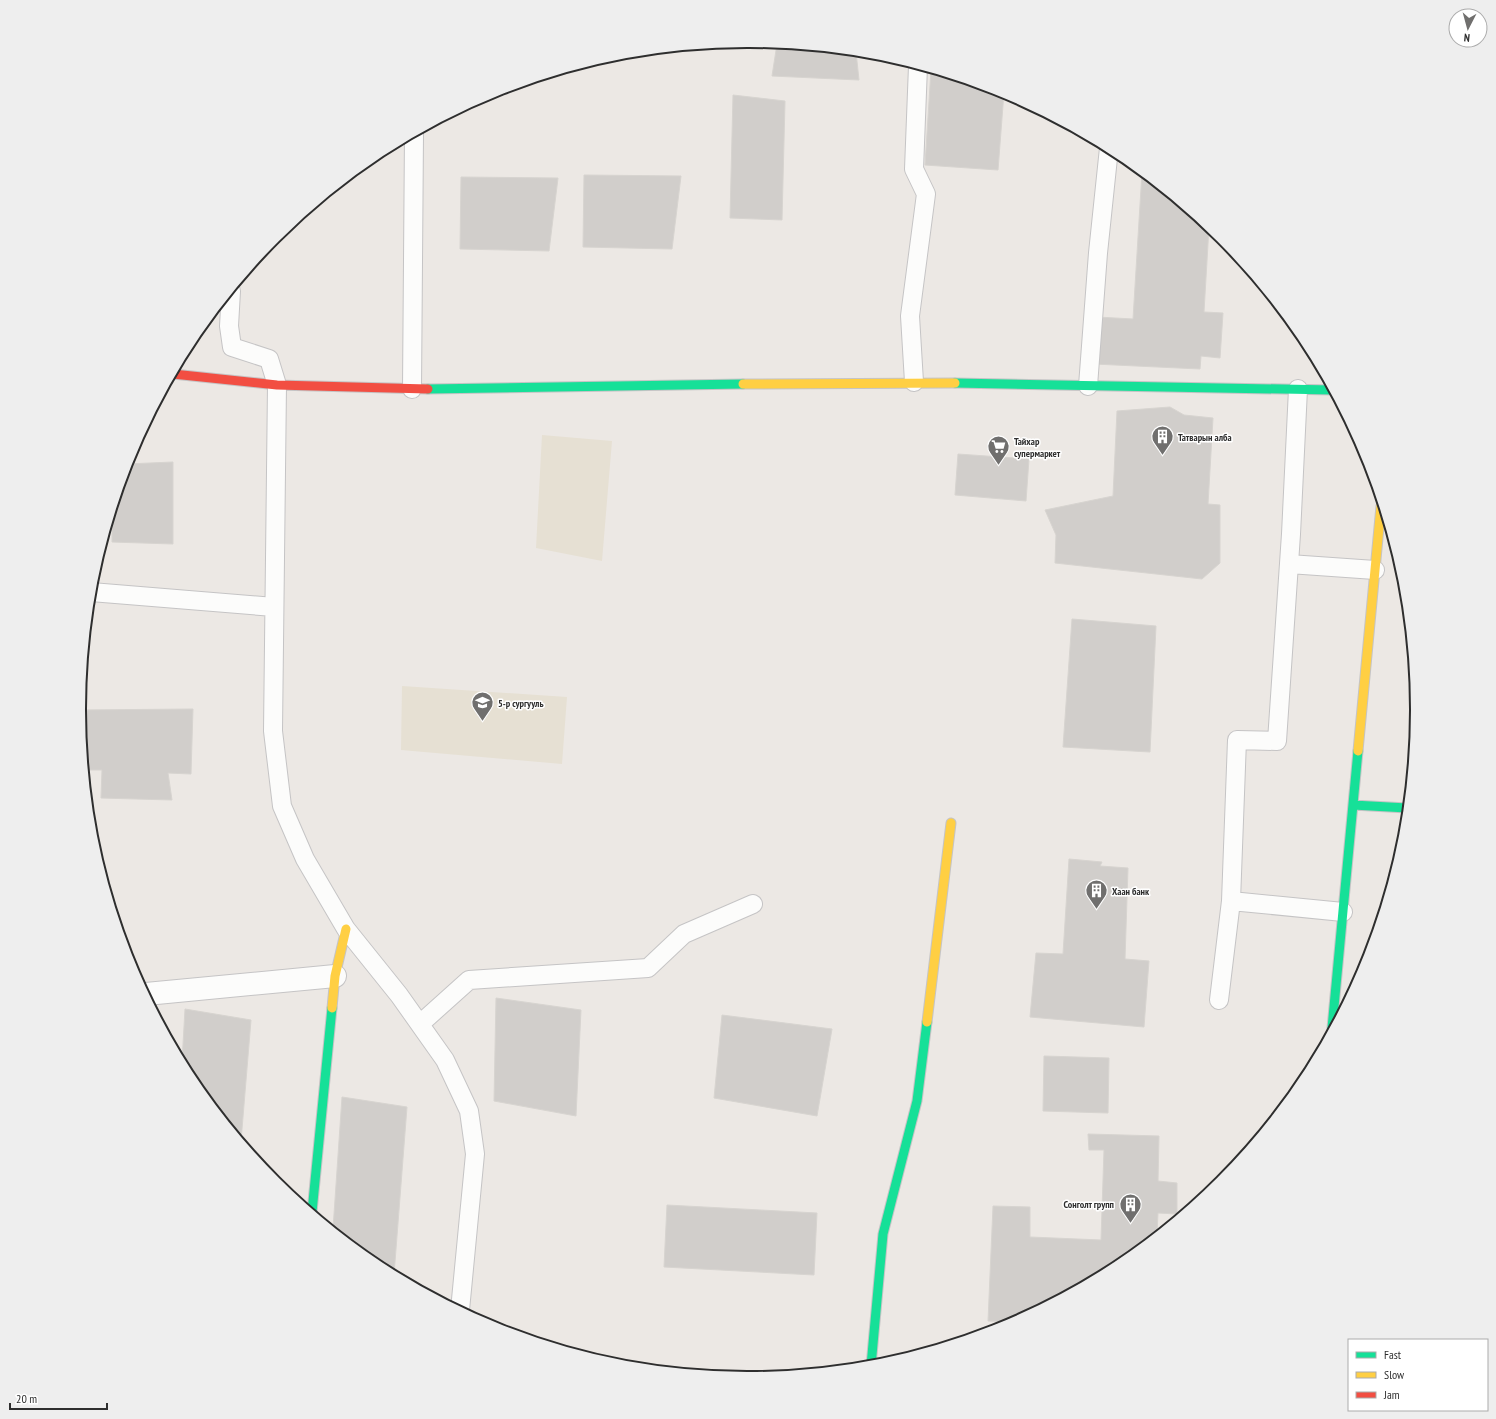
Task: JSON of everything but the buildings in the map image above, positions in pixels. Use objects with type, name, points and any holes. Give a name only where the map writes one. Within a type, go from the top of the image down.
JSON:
[{"type":"street","points":[[178,375],[277,385],[412,389],[914,382],[1327,390]]},
{"type":"street","points":[[1333,1017],[1381,518]]},
{"type":"street","points":[[1353,805],[1402,808]]},
{"type":"street","points":[[871,1359],[883,1234],[917,1101],[951,822]]},
{"type":"street","points":[[312,1207],[335,976],[346,929]]},
{"type":"street","points":[[151,994],[335,976]]},
{"type":"lane","points":[[914,382],[910,316],[926,194],[914,169],[918,71]]},
{"type":"lane","points":[[412,389],[414,139]]},
{"type":"lane","points":[[1088,386],[1098,253],[1108,154]]},
{"type":"lane","points":[[231,298],[229,326],[232,347],[269,359],[277,385],[273,731],[282,806],[306,859],[346,929],[399,995],[420,1024],[444,1060],[469,1111],[475,1154],[460,1305]]},
{"type":"lane","points":[[1220,1000],[1231,901],[1237,740],[1277,741],[1289,564],[1298,389]]},
{"type":"lane","points":[[1289,564],[1375,570]]},
{"type":"lane","points":[[97,592],[274,607]]},
{"type":"lane","points":[[1231,901],[1343,912]]},
{"type":"lane","points":[[420,1024],[469,980],[648,968],[684,934],[753,904]]},
{"type":"shaded area","points":[[542,435],[612,441],[602,561],[536,548]]},
{"type":"shaded area","name":"5-р сургууль","points":[[402,686],[567,697],[562,764],[401,750]]},
{"type":"traffic: fast","points":[[955,383],[1327,390]]},
{"type":"traffic: fast","points":[[428,389],[743,384]]},
{"type":"traffic: fast","points":[[1333,1017],[1358,751]]},
{"type":"traffic: fast","points":[[1353,805],[1402,808]]},
{"type":"traffic: fast","points":[[312,1207],[332,1008]]},
{"type":"traffic: fast","points":[[872,1359],[883,1234],[917,1101],[927,1022]]},
{"type":"traffic: slow","points":[[743,384],[955,383]]},
{"type":"traffic: slow","points":[[1358,751],[1380,516]]},
{"type":"traffic: slow","points":[[927,1022],[951,823]]},
{"type":"traffic: slow","points":[[332,1008],[335,976],[346,929]]},
{"type":"traffic: jam","points":[[178,375],[277,385],[428,389]]},
{"type":"place","name":"Татварын алба","points":[[1163,456]]},
{"type":"place","name":"Тайхар супермаркет","points":[[999,466]]},
{"type":"place","name":"5-р сургууль","points":[[483,722]]},
{"type":"place","name":"Хаан банк","points":[[1096,910]]},
{"type":"place","name":"Сонголт групп","points":[[1130,1224]]}]
